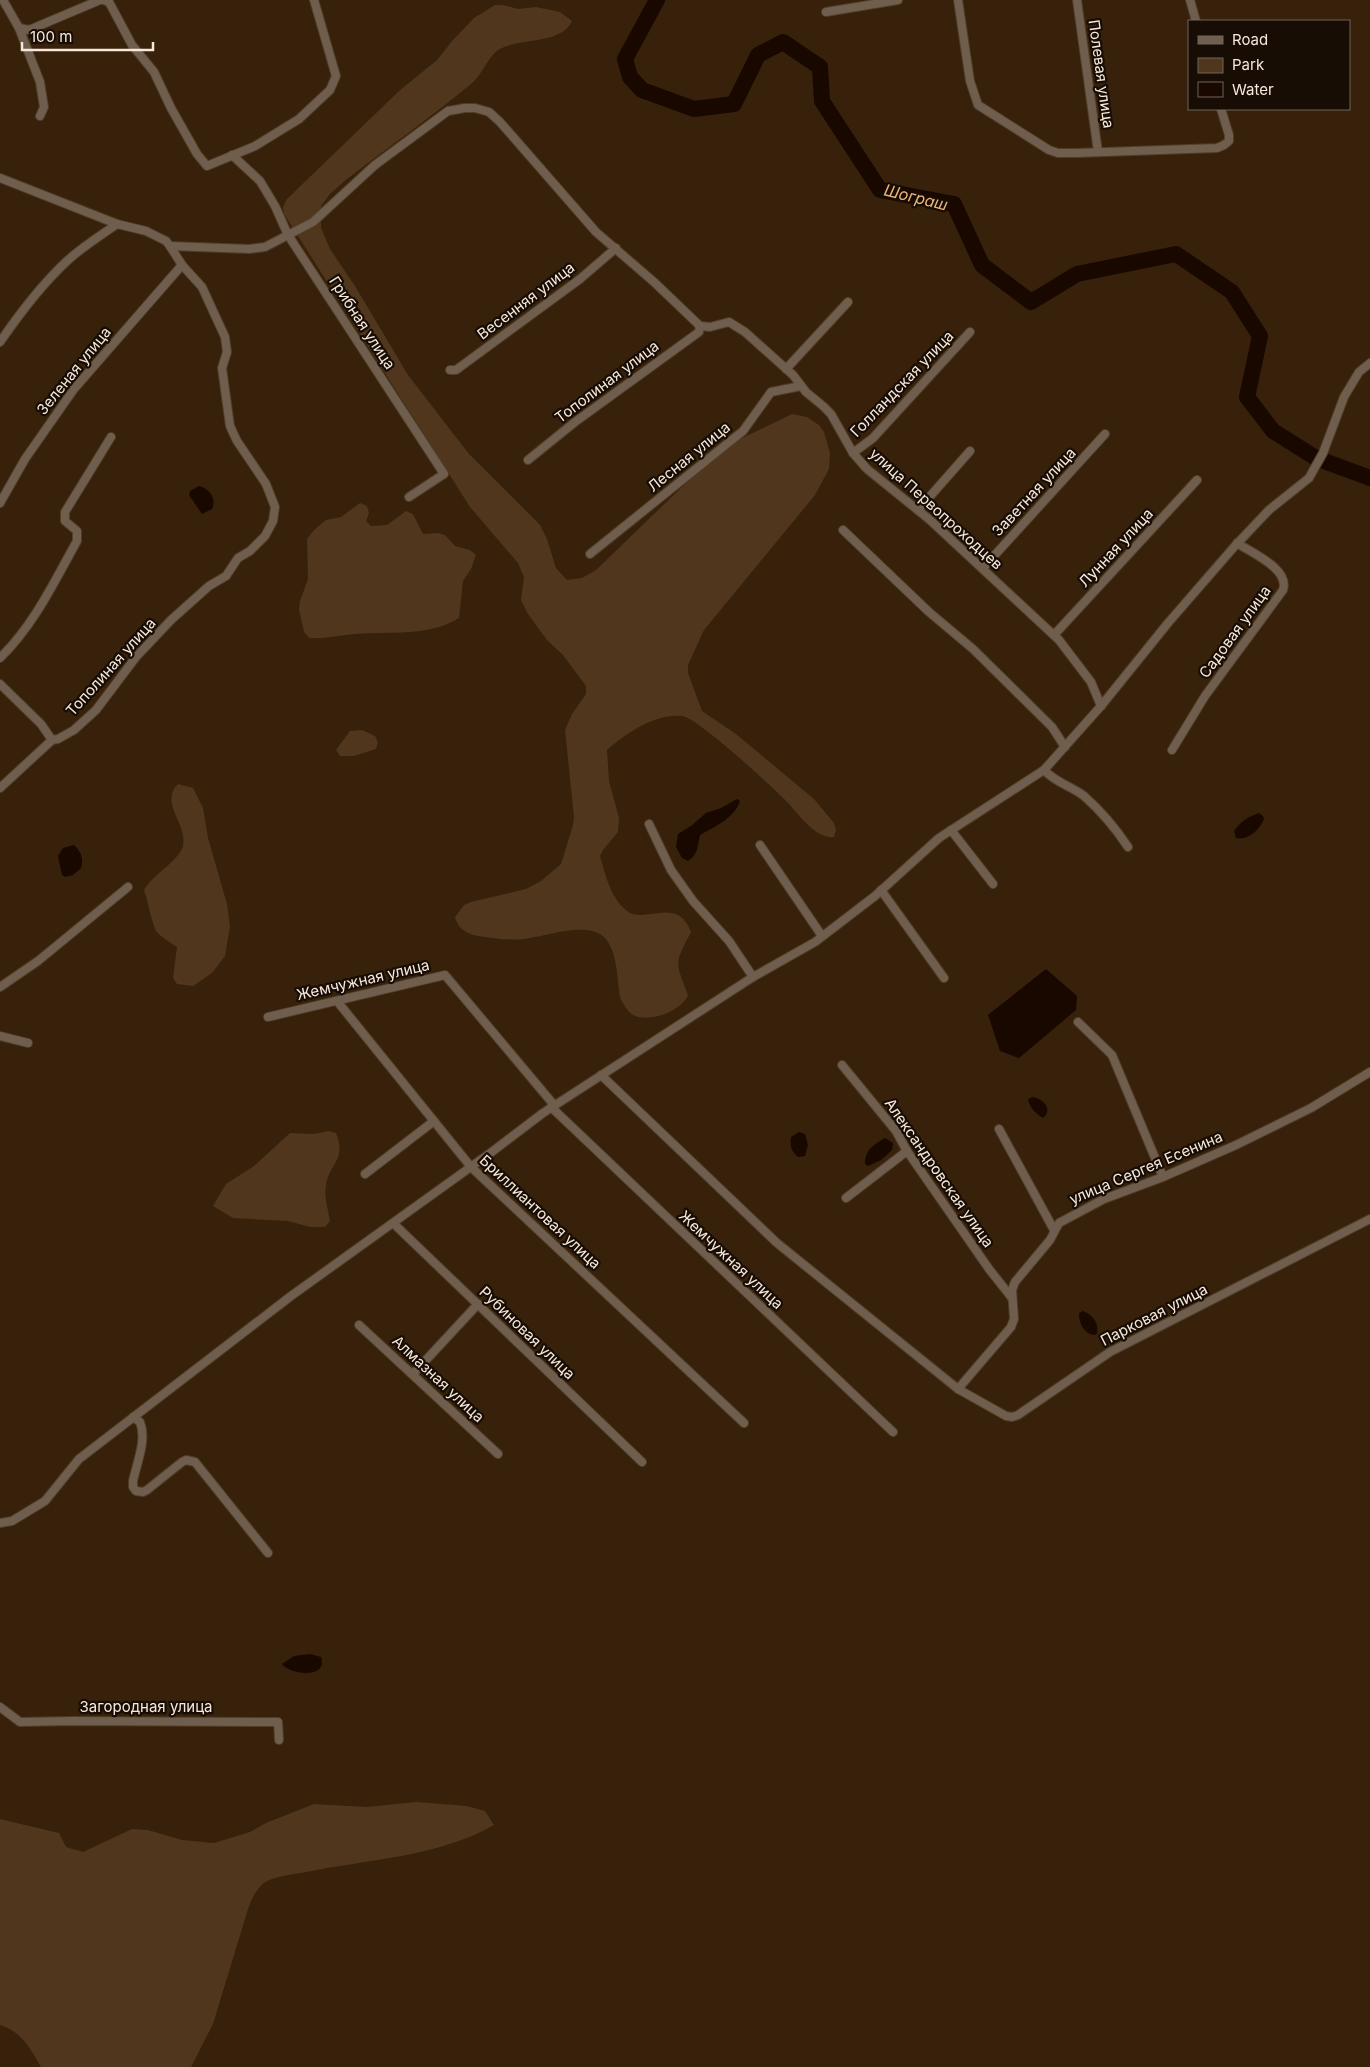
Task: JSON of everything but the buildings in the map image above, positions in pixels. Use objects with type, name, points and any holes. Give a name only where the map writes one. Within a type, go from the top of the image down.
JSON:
[{"type":"street","points":[[3,0],[19,28],[40,82],[44,107],[40,116]]},
{"type":"street","points":[[19,28],[30,30],[102,0],[109,2],[132,45],[154,72],[176,116],[207,166],[255,146],[299,119],[330,90],[336,76],[314,0]]},
{"type":"street","points":[[826,12],[898,0]]},
{"type":"street","points":[[958,0],[970,81],[978,105],[1049,150],[1058,153],[1217,148],[1229,141],[1221,110]]},
{"type":"street","name":"Полевая улица","points":[[1077,0],[1098,152]]},
{"type":"street","points":[[1190,0],[1196,20]]},
{"type":"street","points":[[0,178],[117,224],[146,231],[166,241],[170,246],[250,250],[265,247],[313,222],[375,164],[448,111],[465,108],[489,112],[500,122],[596,232],[616,248],[700,326]]},
{"type":"street","name":"Грибная улица","points":[[232,155],[260,182],[276,206],[288,236],[444,474],[409,497]]},
{"type":"street","points":[[0,342],[49,278],[68,260],[117,224]]},
{"type":"street","name":"Тополиная улица","points":[[0,788],[52,740],[58,739],[74,730],[96,710],[136,657],[171,620],[209,586],[226,576],[238,558],[250,551],[265,536],[273,521],[275,507],[266,484],[237,441],[230,426],[222,368],[227,352],[225,337],[202,287],[182,265],[170,246]]},
{"type":"street","name":"Весенняя улица","points":[[450,370],[456,370],[580,279],[616,248]]},
{"type":"street","name":"Зеленая улица","points":[[0,503],[25,459],[74,389],[182,265]]},
{"type":"street","points":[[786,369],[848,302]]},
{"type":"street","name":"улица Первопроходцев","points":[[700,326],[710,327],[729,322],[745,332],[786,369],[831,414],[853,453],[867,469],[918,510],[1054,635],[1081,666],[1091,682],[1101,706]]},
{"type":"street","name":"Тополиная улица","points":[[528,460],[575,422],[699,332],[700,326]]},
{"type":"street","name":"Голландская улица","points":[[853,453],[873,438],[970,332]]},
{"type":"street","points":[[0,1523],[12,1521],[45,1501],[79,1459],[291,1296],[471,1167],[552,1106],[753,977],[822,936],[881,890],[939,838],[1044,770],[1101,706],[1168,623],[1237,543],[1269,510],[1310,478],[1323,453],[1344,397],[1359,372],[1370,363]]},
{"type":"street","name":"Лесная улица","points":[[590,554],[743,431],[771,392],[801,386]]},
{"type":"street","name":"Заветная улица","points":[[982,568],[1105,434]]},
{"type":"street","points":[[0,658],[36,616],[77,541],[77,531],[65,521],[65,512],[111,436]]},
{"type":"street","points":[[918,510],[970,451]]},
{"type":"street","name":"Лунная улица","points":[[1054,635],[1197,480]]},
{"type":"street","points":[[843,530],[929,612],[973,649],[1052,727],[1065,747]]},
{"type":"street","name":"Садовая улица","points":[[1172,750],[1205,696],[1285,585],[1281,574],[1270,563],[1237,543]]},
{"type":"street","points":[[0,684],[42,724],[52,740]]},
{"type":"street","points":[[1044,770],[1058,782],[1083,796],[1119,834],[1128,847]]},
{"type":"street","points":[[649,824],[671,870],[693,902],[729,941],[753,977]]},
{"type":"street","points":[[951,830],[993,884]]},
{"type":"street","points":[[760,845],[822,936]]},
{"type":"street","points":[[0,987],[38,961],[128,887]]},
{"type":"street","points":[[881,890],[944,978]]},
{"type":"street","name":"Жемчужная улица","points":[[268,1017],[445,975],[552,1106],[893,1432]]},
{"type":"street","name":"Бриллиантовая улица","points":[[337,1001],[471,1167],[744,1423]]},
{"type":"street","points":[[1078,1022],[1112,1055],[1164,1177]]},
{"type":"street","points":[[0,1036],[28,1043]]},
{"type":"street","name":"Александровская улица","points":[[842,1065],[896,1131],[907,1151],[989,1269],[1012,1298]]},
{"type":"street","name":"улица Сергея Есенина","points":[[958,1389],[1011,1327],[1014,1319],[1012,1290],[1015,1282],[1050,1240],[1059,1223],[1104,1199],[1164,1177],[1304,1112],[1370,1072]]},
{"type":"street","points":[[601,1075],[777,1243],[958,1389]]},
{"type":"street","points":[[365,1174],[434,1121]]},
{"type":"street","points":[[999,1129],[1054,1230]]},
{"type":"street","points":[[846,1198],[907,1151]]},
{"type":"street","name":"Парковая улица","points":[[958,1389],[1012,1418],[1110,1352],[1370,1219]]},
{"type":"street","name":"Рубиновая улица","points":[[393,1223],[642,1462]]},
{"type":"street","points":[[413,1374],[478,1304]]},
{"type":"street","name":"Алмазная улица","points":[[359,1325],[498,1454]]},
{"type":"street","points":[[133,1418],[140,1422],[144,1439],[140,1446],[133,1481],[133,1487],[136,1491],[143,1492],[147,1490],[182,1462],[191,1460],[195,1462],[268,1553]]},
{"type":"street","name":"Загородная улица","points":[[0,1707],[20,1722],[278,1722],[279,1740]]},
{"type":"green space","points":[[495,5],[518,9],[536,7],[560,12],[572,21],[566,29],[549,38],[506,46],[497,51],[471,84],[347,179],[330,194],[321,206],[321,228],[330,249],[355,286],[408,375],[469,454],[540,525],[547,539],[556,568],[567,580],[582,578],[596,570],[711,459],[732,443],[792,414],[807,417],[819,425],[824,432],[830,453],[829,469],[815,495],[704,630],[688,665],[688,673],[702,711],[736,734],[814,799],[834,823],[836,830],[834,837],[821,835],[815,831],[754,771],[690,719],[682,716],[672,716],[651,721],[632,731],[607,750],[609,781],[619,818],[618,832],[600,856],[613,893],[627,911],[643,915],[669,913],[678,915],[685,921],[691,932],[678,963],[688,995],[685,1001],[673,1010],[649,1018],[635,1016],[624,1005],[620,997],[612,951],[605,938],[598,933],[589,930],[569,930],[513,940],[470,934],[459,926],[457,922],[455,917],[464,905],[526,889],[541,881],[561,864],[574,817],[565,730],[572,714],[586,694],[586,686],[563,655],[547,640],[528,614],[521,600],[524,577],[518,563],[470,507],[284,214],[283,207],[287,199],[399,91],[437,60],[474,18]]},
{"type":"green space","points":[[360,503],[367,506],[369,513],[366,521],[371,526],[387,525],[406,511],[413,514],[423,534],[438,533],[445,535],[455,546],[470,550],[476,555],[471,569],[463,581],[459,618],[447,624],[422,631],[309,638],[304,632],[299,609],[308,579],[307,539],[326,520],[341,517]]},
{"type":"green space","points":[[362,730],[375,736],[378,742],[376,749],[354,756],[340,756],[336,750],[350,731]]},
{"type":"green space","points":[[178,784],[193,788],[203,808],[208,838],[227,904],[230,926],[225,956],[212,973],[193,986],[177,984],[173,978],[177,947],[161,936],[155,929],[144,890],[181,852],[183,846],[182,830],[171,799],[173,791]]},
{"type":"green space","points":[[329,1131],[336,1133],[340,1150],[326,1185],[326,1199],[330,1221],[325,1227],[310,1227],[288,1221],[233,1218],[213,1206],[226,1184],[254,1166],[290,1133],[313,1134]]},
{"type":"green space","points":[[416,1802],[467,1806],[485,1811],[494,1825],[451,1844],[429,1850],[287,1875],[269,1880],[261,1885],[249,1906],[213,2024],[191,2067],[41,2067],[20,2036],[0,2025],[0,1819],[59,1833],[66,1847],[83,1852],[132,1829],[148,1830],[182,1840],[214,1843],[250,1832],[266,1823],[314,1804],[367,1807]]},
{"type":"water","points":[[199,486],[206,489],[213,498],[212,509],[202,514],[189,495],[190,491]]},
{"type":"water","points":[[737,799],[740,801],[729,817],[700,835],[697,850],[693,857],[688,861],[682,858],[676,847],[678,834],[706,813],[721,808]]},
{"type":"water","points":[[1259,813],[1264,819],[1256,831],[1245,838],[1236,838],[1234,831],[1239,825]]},
{"type":"water","points":[[74,845],[81,855],[81,868],[73,875],[65,877],[62,875],[58,856],[63,848]]},
{"type":"water","points":[[1046,969],[1077,996],[1076,1010],[1019,1058],[1000,1051],[988,1015]]},
{"type":"water","points":[[1032,1097],[1039,1099],[1045,1104],[1047,1111],[1043,1118],[1030,1105],[1028,1099]]},
{"type":"water","points":[[799,1132],[805,1134],[808,1145],[805,1156],[798,1157],[792,1150],[791,1137]]},
{"type":"water","points":[[885,1138],[893,1143],[892,1150],[881,1160],[868,1166],[865,1164],[868,1151]]},
{"type":"water","points":[[1083,1311],[1095,1320],[1097,1334],[1090,1334],[1082,1327],[1079,1313]]},
{"type":"water","points":[[310,1654],[321,1657],[322,1664],[314,1672],[292,1671],[282,1664],[294,1656]]},
{"type":"waterway","name":"Шограш","points":[[657,0],[625,59],[630,77],[642,90],[694,109],[734,104],[758,55],[783,42],[820,67],[822,101],[880,190],[954,204],[982,265],[1031,302],[1077,274],[1176,254],[1232,292],[1260,336],[1247,397],[1273,431],[1316,458],[1370,478]]}]
